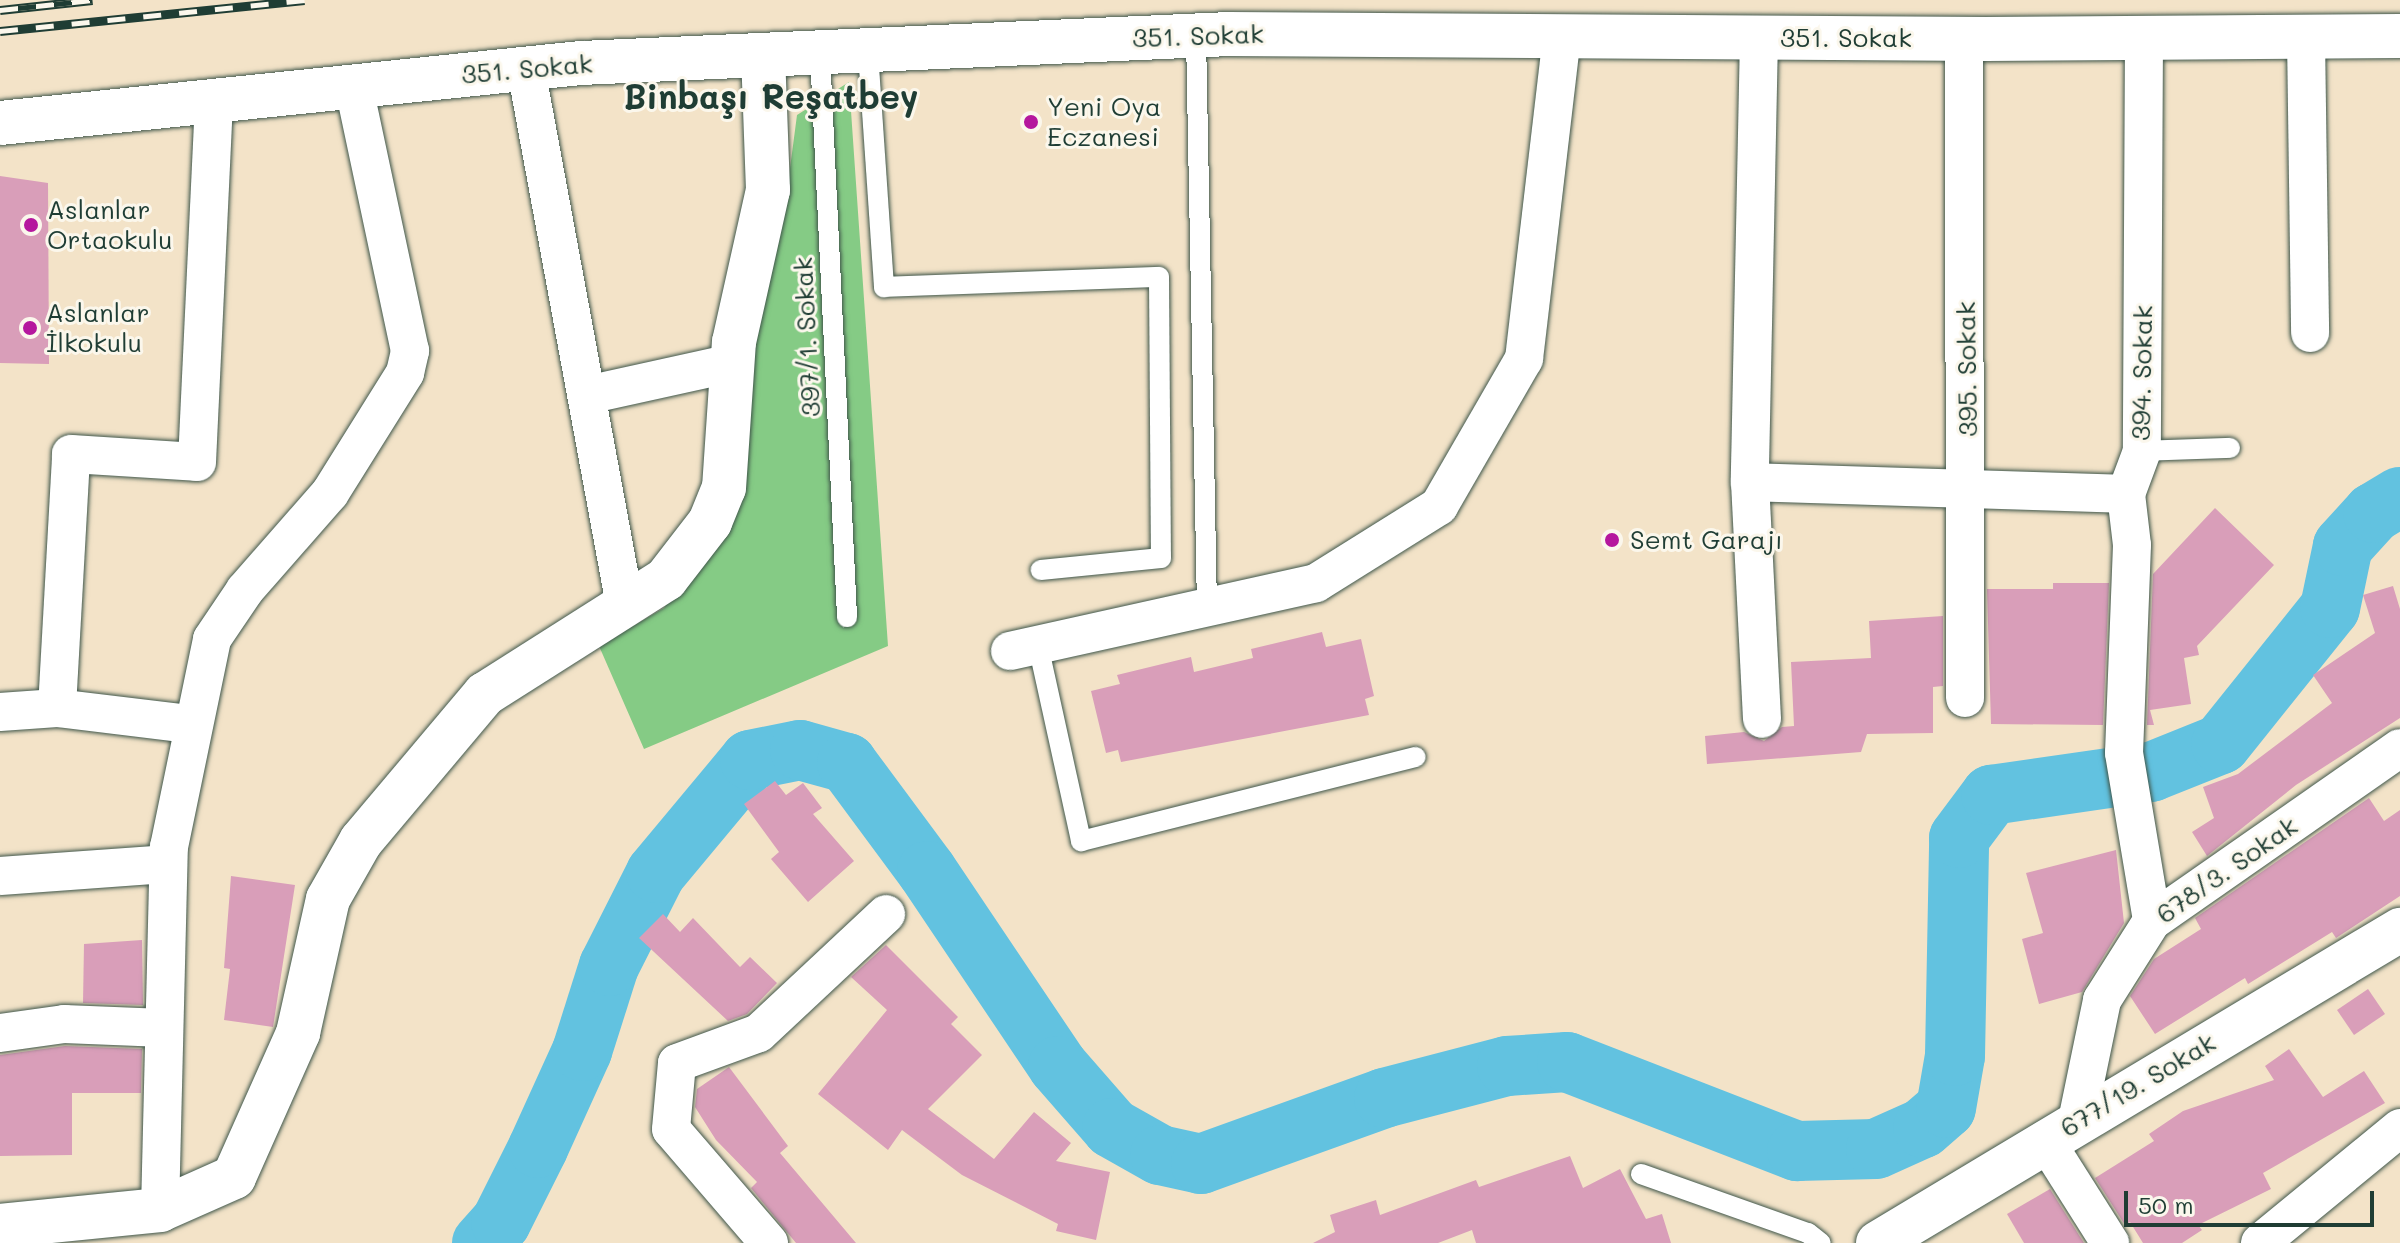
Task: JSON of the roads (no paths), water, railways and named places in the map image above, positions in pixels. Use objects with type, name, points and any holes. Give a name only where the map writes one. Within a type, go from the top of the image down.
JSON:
[{"type":"street","name":"351. Sokak","points":[[0,123],[526,69],[1196,35],[1964,39],[2400,36]]},
{"type":"street","points":[[1024,648],[1316,583],[1439,506],[1524,359],[1562,36]]},
{"type":"street","points":[[2306,37],[2310,333]]},
{"type":"street","points":[[1759,38],[1750,482],[1762,719]]},
{"type":"street","name":"394. Sokak","points":[[2144,38],[2142,451],[2126,494],[2132,545],[2124,753],[2130,809],[2152,921]]},
{"type":"street","name":"395. Sokak","points":[[1964,39],[1968,490],[1965,698]]},
{"type":"street","points":[[0,1226],[160,1210],[234,1177],[298,1033],[328,899],[361,841],[485,694],[666,579],[710,522],[724,488],[733,363],[768,190],[763,55]]},
{"type":"street","points":[[526,69],[625,605]]},
{"type":"street","points":[[160,1210],[168,864],[190,724],[212,639],[245,590],[330,493],[405,373],[410,351],[354,87]]},
{"type":"street","points":[[57,708],[71,454],[197,462],[214,101]]},
{"type":"street","points":[[587,395],[733,363]]},
{"type":"street","points":[[1750,482],[2126,494]]},
{"type":"street","points":[[0,712],[57,708],[190,724]]},
{"type":"street","name":"678/3. Sokak","points":[[2061,1131],[2102,1000],[2152,921],[2400,748]]},
{"type":"street","points":[[0,876],[168,864]]},
{"type":"street","points":[[769,1243],[671,1129],[677,1063],[759,1033],[886,914]]},
{"type":"street","name":"677/19. Sokak","points":[[1878,1243],[2400,930]]},
{"type":"street","points":[[0,1033],[64,1024],[164,1028]]},
{"type":"street","points":[[2260,1243],[2400,1128]]},
{"type":"street","points":[[2061,1131],[2110,1243]]},
{"type":"lane","points":[[1196,35],[1207,608]]},
{"type":"lane","points":[[868,52],[884,287],[1159,277],[1161,558],[1041,570]]},
{"type":"lane","name":"397/1. Sokak","points":[[820,54],[847,617]]},
{"type":"lane","points":[[2142,451],[2230,448]]},
{"type":"lane","points":[[1024,648],[1081,841],[1416,757]]},
{"type":"lane","points":[[1641,1174],[1808,1233],[1821,1243]]},
{"type":"waterway","points":[[482,1243],[501,1222],[538,1148],[582,1051],[609,966],[656,873],[750,760],[800,750],[847,763],[927,871],[1058,1066],[1112,1128],[1160,1155],[1201,1164],[1384,1098],[1507,1066],[1567,1062],[1797,1151],[1876,1149],[1923,1128],[1946,1108],[1955,1056],[1959,838],[1991,795],[2151,772],[2221,744],[2330,608],[2343,546],[2373,513],[2400,497]]},
{"type":"railway","points":[[0,10],[92,0]]},
{"type":"railway","points":[[0,31],[304,0]]},
{"type":"place","name":"Yeni Oya Eczanesi","points":[[1031,122]]},
{"type":"place","name":"Aslanlar Ortaokulu","points":[[31,225]]},
{"type":"place","name":"Aslanlar İlkokulu","points":[[30,328]]},
{"type":"place","name":"Semt Garajı","points":[[1612,540]]},
{"type":"district","name":"Binbaşı Reşatbey","points":[[771,96]]}]
